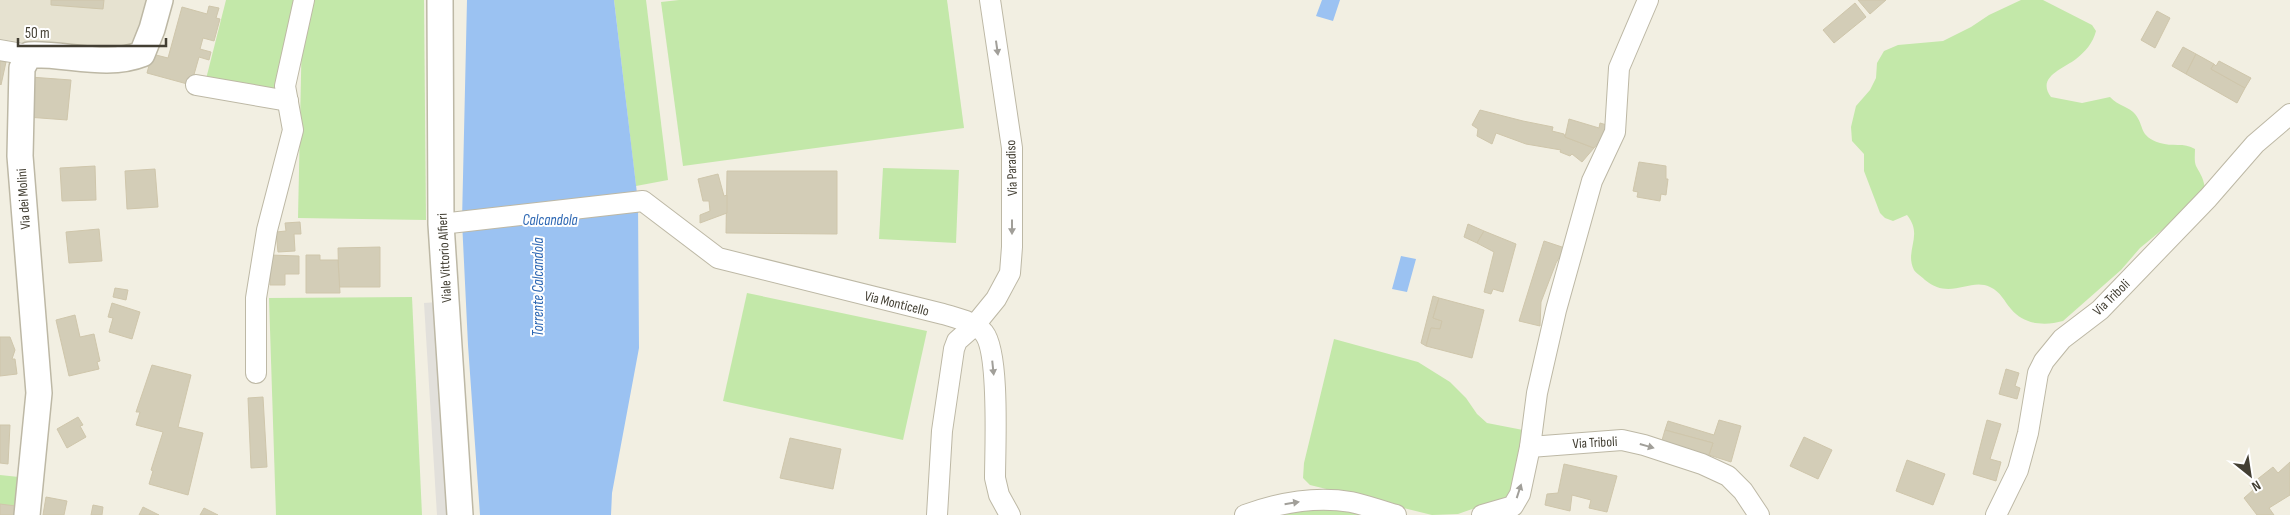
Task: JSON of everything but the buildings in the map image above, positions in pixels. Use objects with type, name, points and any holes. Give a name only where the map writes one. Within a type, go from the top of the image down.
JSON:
[{"type":"street","points":[[0,50],[29,55],[106,60],[122,59],[142,54],[160,0]]},
{"type":"street","points":[[256,373],[256,298],[265,240],[293,130],[285,86],[304,0]]},
{"type":"street","name":"Viale Vittorio Alfieri","points":[[440,0],[441,224],[460,515]]},
{"type":"street","name":"Via Paradiso","points":[[974,326],[996,299],[1010,273],[1012,247],[1012,148],[990,0]]},
{"type":"street","points":[[1482,515],[1513,506],[1520,494],[1530,447],[1536,393],[1556,310],[1592,181],[1615,132],[1619,68],[1648,0]]},
{"type":"street","name":"Via dei Molini","points":[[27,515],[39,393],[20,156],[22,68],[29,55]]},
{"type":"street","points":[[196,85],[288,101]]},
{"type":"street","name":"Via Triboli","points":[[1996,515],[2018,470],[2028,433],[2038,373],[2044,361],[2062,339],[2100,310],[2208,198],[2255,144],[2290,114]]},
{"type":"street","name":"Via Monticello","points":[[441,224],[643,201],[718,258],[943,314],[974,326]]},
{"type":"street","points":[[937,515],[942,431],[951,359],[958,341],[974,326],[984,334],[989,345],[994,368],[996,478],[999,496],[1010,515]]},
{"type":"street","name":"Via Triboli","points":[[1530,447],[1622,440],[1644,445],[1702,464],[1728,476],[1743,491],[1759,515]]},
{"type":"street","points":[[1245,515],[1272,506],[1318,500],[1352,502],[1396,515]]},
{"type":"shaded area","points":[[0,0],[150,0],[142,33],[129,50],[43,45],[0,39]]},
{"type":"shaded area","points":[[438,302],[451,515],[437,515],[424,303]]},
{"type":"green space","points":[[226,0],[298,0],[278,89],[205,83]]},
{"type":"green space","points":[[310,0],[424,0],[426,220],[298,218],[302,29]]},
{"type":"green space","points":[[614,0],[646,0],[668,180],[636,186]]},
{"type":"green space","points":[[679,0],[947,0],[964,128],[683,166],[661,2]]},
{"type":"green space","points":[[2021,0],[2043,0],[2092,25],[2096,31],[2091,43],[2082,53],[2049,79],[2047,90],[2051,97],[2082,103],[2110,97],[2133,112],[2148,137],[2160,143],[2187,146],[2195,149],[2195,164],[2203,180],[2205,190],[2185,211],[2140,248],[2121,270],[2063,321],[2042,324],[2028,321],[2016,314],[2000,294],[1990,287],[1975,285],[1943,289],[1934,286],[1914,270],[1911,256],[1914,236],[1912,223],[1907,215],[1893,221],[1885,218],[1880,213],[1864,171],[1864,154],[1852,141],[1851,127],[1856,106],[1870,90],[1876,78],[1877,63],[1884,51],[1898,45],[1943,41],[1971,27],[1989,15]]},
{"type":"green space","points":[[883,168],[959,170],[956,243],[879,239]]},
{"type":"green space","points":[[747,293],[927,331],[903,440],[723,401]]},
{"type":"green space","points":[[412,297],[422,515],[276,515],[269,298]]},
{"type":"green space","points":[[1334,339],[1418,362],[1450,382],[1487,423],[1523,430],[1512,495],[1458,514],[1432,515],[1310,485],[1303,478],[1304,463]]},
{"type":"green space","points":[[0,475],[19,477],[18,515],[0,515]]},
{"type":"green space","points":[[1330,507],[1374,515],[1267,515]]},
{"type":"water","name":"Calcandola","points":[[467,0],[614,0],[638,202],[639,348],[612,493],[611,515],[480,515],[468,345],[462,221]]},
{"type":"water","points":[[1322,0],[1340,0],[1333,21],[1316,16]]},
{"type":"water","points":[[1401,256],[1416,259],[1407,292],[1392,289]]},
{"type":"water label","name":"Torrente Calcandola","points":[[538,287]]}]
